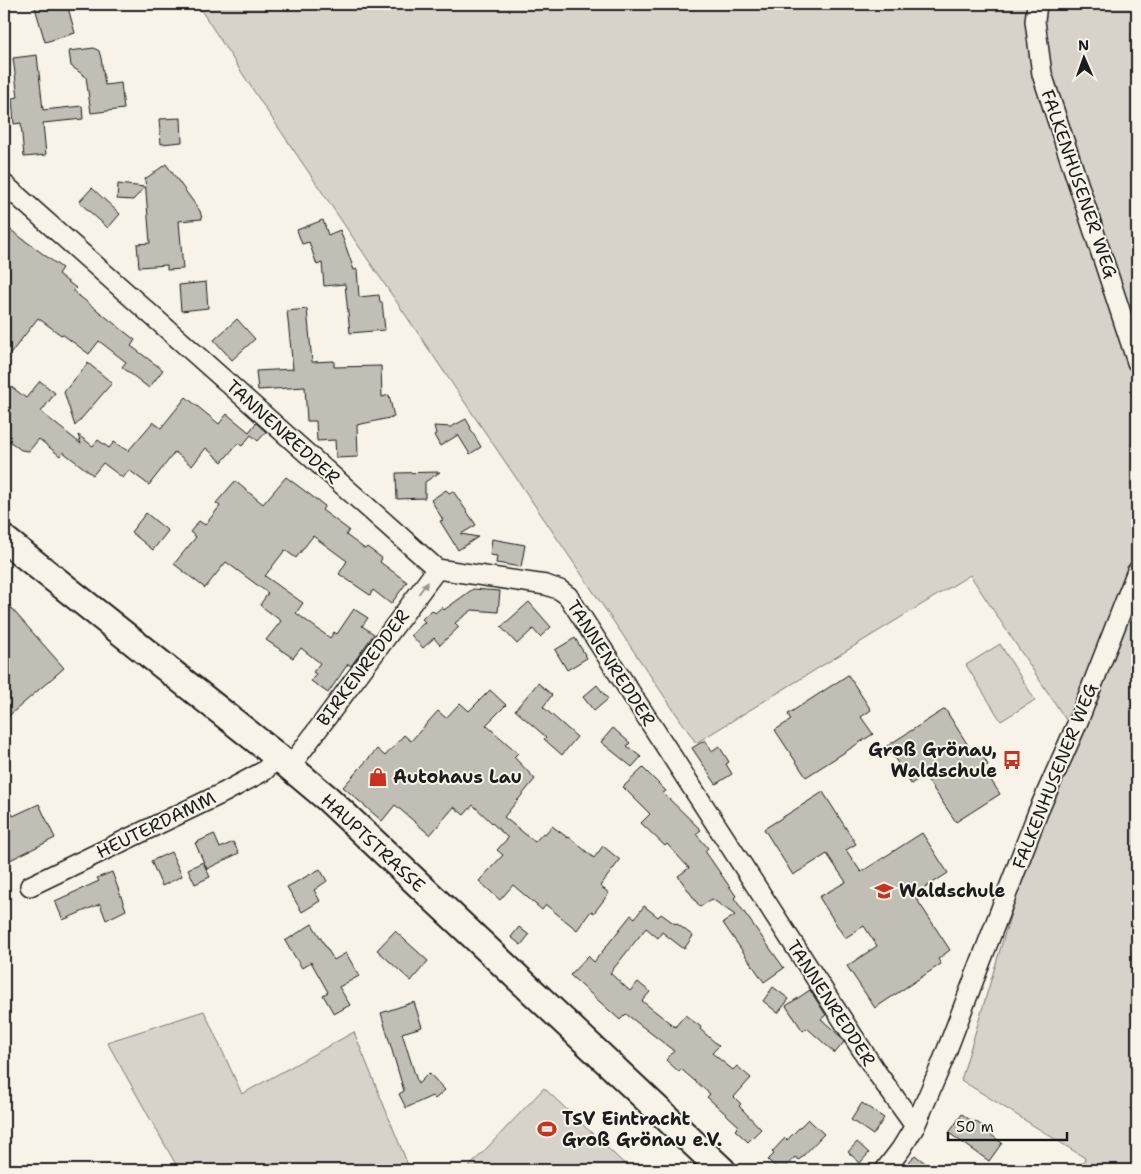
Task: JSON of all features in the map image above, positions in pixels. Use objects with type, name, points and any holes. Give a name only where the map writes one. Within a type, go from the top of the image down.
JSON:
[{"type":"main road","name":"HAUPTSTRASSE","points":[[4,539],[328,799],[722,1170]]},
{"type":"street","name":"FALKENHUSENER WEG","points":[[1037,4],[1035,21],[1042,74],[1137,362]]},
{"type":"street","name":"TANNENREDDER","points":[[4,184],[437,569],[546,585],[560,590],[568,596],[872,1064],[915,1126]]},
{"type":"street","name":"BIRKENREDDER","points":[[283,762],[437,569]]},
{"type":"street","name":"FALKENHUSENER WEG","points":[[885,1170],[902,1150],[915,1126],[942,1064],[1038,812],[1077,724],[1137,571]]},
{"type":"street","name":"HEUTERDAMM","points":[[30,886],[224,793],[283,762]]},
{"type":"shaded area","points":[[197,4],[1137,4],[1137,1170],[1080,1170],[1085,1158],[961,1080],[1068,723],[970,575],[696,743],[261,102]]},
{"type":"shaded area","points":[[1000,644],[1035,700],[1001,721],[966,665]]},
{"type":"shaded area","points":[[204,1011],[242,1094],[354,1032],[410,1170],[179,1170],[107,1042]]},
{"type":"shaded area","name":"TSV Eintracht Groß Grönau e.V.","points":[[544,1088],[631,1170],[466,1170]]},
{"type":"building","points":[[34,4],[67,4],[75,33],[45,42]]},
{"type":"building","points":[[94,48],[99,51],[105,85],[121,83],[124,109],[91,113],[86,77],[71,66],[69,51]]},
{"type":"building","points":[[37,55],[43,110],[82,106],[83,119],[43,123],[46,155],[24,157],[21,123],[14,124],[12,98],[18,97],[13,58]]},
{"type":"building","points":[[181,118],[182,142],[161,144],[159,119]]},
{"type":"building","points":[[166,164],[200,211],[202,219],[179,221],[183,269],[167,270],[167,265],[139,267],[137,244],[150,243],[145,179]]},
{"type":"building","points":[[118,184],[145,187],[133,200],[117,199]]},
{"type":"building","points":[[92,188],[120,214],[108,228],[79,202]]},
{"type":"building","points":[[323,220],[328,235],[340,230],[354,270],[357,269],[359,297],[379,295],[380,302],[382,302],[385,330],[350,333],[345,284],[324,286],[322,263],[317,265],[309,242],[302,244],[297,230]]},
{"type":"building","points":[[4,225],[62,268],[58,274],[76,288],[73,291],[135,340],[131,346],[163,370],[149,388],[122,367],[126,362],[99,341],[89,354],[38,318],[4,362]]},
{"type":"building","points":[[206,282],[208,308],[181,311],[179,285]]},
{"type":"building","points":[[307,309],[312,362],[334,361],[334,367],[381,366],[382,397],[389,395],[394,417],[357,425],[358,457],[336,458],[335,440],[317,441],[316,421],[307,421],[305,387],[258,390],[256,371],[293,369],[287,311]]},
{"type":"building","points":[[237,319],[255,339],[232,360],[214,340]]},
{"type":"building","points":[[88,363],[112,383],[75,426],[64,392]]},
{"type":"building","points":[[4,381],[26,398],[40,381],[55,393],[41,412],[81,444],[78,435],[93,446],[98,440],[109,448],[114,442],[128,451],[153,422],[161,428],[186,397],[219,424],[227,414],[249,432],[256,423],[266,432],[258,441],[251,435],[242,446],[238,443],[222,462],[206,448],[192,466],[175,452],[149,485],[129,470],[123,478],[103,463],[93,475],[63,452],[60,456],[39,439],[29,451],[21,450],[4,437]]},
{"type":"building","points":[[466,419],[481,447],[470,454],[458,435],[440,446],[434,435],[436,434],[434,426],[451,427]]},
{"type":"building","points":[[440,472],[425,482],[425,498],[397,499],[396,473]]},
{"type":"building","points":[[286,477],[325,506],[322,510],[349,530],[346,535],[365,549],[367,547],[382,558],[380,562],[407,582],[391,604],[373,590],[370,595],[339,574],[347,561],[313,536],[296,558],[285,550],[265,576],[303,603],[296,613],[330,638],[334,632],[337,634],[354,609],[368,618],[362,626],[374,634],[351,666],[348,664],[328,693],[311,681],[316,674],[313,672],[320,663],[301,648],[293,658],[266,640],[281,621],[260,605],[268,593],[226,562],[205,588],[174,564],[196,537],[190,532],[199,521],[205,525],[220,506],[216,503],[235,481],[263,504]]},
{"type":"building","points":[[446,490],[449,493],[453,491],[476,525],[461,534],[478,537],[458,550],[440,521],[443,520],[431,500]]},
{"type":"building","points":[[146,513],[168,531],[153,550],[131,532]]},
{"type":"building","points":[[492,539],[525,545],[521,567],[496,563],[497,556],[490,555]]},
{"type":"building","points":[[473,589],[500,591],[498,612],[472,610],[455,623],[459,627],[440,645],[434,638],[423,648],[411,635],[425,622],[422,619],[432,610],[435,613],[442,607],[444,610]]},
{"type":"building","points":[[4,600],[64,668],[4,720]]},
{"type":"building","points":[[529,602],[551,627],[540,637],[533,629],[517,644],[501,627]]},
{"type":"building","points":[[575,638],[587,658],[567,670],[555,650]]},
{"type":"building","points":[[848,675],[871,710],[861,717],[873,734],[806,777],[775,730],[791,720],[788,714]]},
{"type":"building","points":[[538,683],[552,695],[543,707],[577,737],[562,755],[544,739],[546,737],[515,710]]},
{"type":"building","points":[[597,685],[608,699],[594,711],[583,697]]},
{"type":"building","points":[[490,690],[506,705],[486,725],[518,753],[514,757],[535,779],[504,817],[535,842],[552,826],[569,837],[594,858],[603,846],[620,860],[600,886],[609,893],[594,913],[591,911],[577,930],[546,905],[542,910],[513,885],[500,900],[479,881],[503,855],[497,850],[508,838],[473,805],[464,815],[454,807],[430,835],[395,805],[382,821],[343,787],[377,749],[385,756],[404,735],[411,741],[438,711],[446,718],[460,703],[469,711]]},
{"type":"building","points":[[945,709],[971,750],[977,746],[988,765],[983,768],[1000,794],[956,822],[924,775],[911,784],[887,746]]},
{"type":"building","points":[[613,728],[630,743],[627,746],[641,757],[632,767],[601,742]]},
{"type":"building","points":[[705,740],[712,751],[719,746],[729,762],[726,764],[732,774],[716,784],[692,748]]},
{"type":"building","points":[[643,768],[666,791],[663,793],[701,830],[696,834],[708,848],[705,851],[736,896],[734,898],[784,968],[764,982],[723,923],[735,915],[712,899],[700,907],[678,876],[689,868],[667,844],[665,846],[641,823],[650,814],[623,787]]},
{"type":"building","points":[[823,792],[856,844],[846,850],[861,872],[922,833],[948,873],[914,895],[950,950],[938,959],[941,964],[875,1008],[847,966],[877,946],[864,926],[845,938],[819,897],[846,882],[827,854],[793,875],[764,829]]},
{"type":"building","points":[[4,797],[13,816],[39,804],[55,838],[4,863]]},
{"type":"building","points":[[214,834],[220,848],[233,842],[239,853],[207,869],[195,843]]},
{"type":"building","points":[[171,852],[182,876],[162,886],[151,861]]},
{"type":"building","points":[[203,862],[210,877],[195,884],[188,869]]},
{"type":"building","points":[[320,869],[327,881],[314,890],[320,901],[302,912],[287,887]]},
{"type":"building","points":[[112,872],[126,910],[106,920],[100,904],[63,920],[55,901],[99,881],[97,878]]},
{"type":"building","points":[[644,906],[658,917],[661,914],[676,923],[693,936],[684,949],[662,932],[658,938],[646,928],[610,973],[630,991],[638,982],[650,992],[642,1001],[675,1027],[685,1015],[701,1027],[700,1029],[719,1046],[712,1053],[733,1070],[737,1066],[751,1078],[734,1097],[741,1104],[739,1106],[761,1129],[748,1142],[735,1130],[739,1126],[707,1097],[710,1094],[681,1069],[679,1072],[666,1060],[674,1051],[626,1014],[620,1020],[570,975],[588,956],[594,962],[631,915],[635,918]]},
{"type":"building","points":[[312,924],[334,960],[346,953],[359,976],[339,987],[350,1005],[334,1014],[323,995],[328,992],[311,962],[302,968],[285,941]]},
{"type":"building","points":[[519,927],[529,935],[521,945],[511,937]]},
{"type":"building","points":[[395,931],[428,961],[411,981],[377,950]]},
{"type":"building","points":[[773,987],[789,999],[778,1013],[763,1001]]},
{"type":"building","points":[[810,990],[826,1015],[821,1019],[844,1042],[835,1053],[807,1028],[803,1031],[786,1006]]},
{"type":"building","points":[[414,1002],[422,1027],[402,1033],[418,1084],[429,1073],[445,1090],[435,1099],[432,1096],[406,1108],[399,1094],[404,1091],[381,1013]]},
{"type":"building","points":[[862,1103],[884,1118],[873,1135],[851,1120]]},
{"type":"building","points":[[962,1114],[991,1132],[990,1134],[1002,1143],[989,1161],[949,1133]]},
{"type":"building","points":[[808,1119],[824,1134],[799,1160],[795,1157],[783,1170],[779,1170],[768,1160],[774,1154],[772,1152],[785,1138],[787,1140]]},
{"type":"building","points":[[857,1142],[869,1153],[860,1163],[848,1152]]},
{"type":"building","points":[[915,1155],[934,1170],[902,1170]]},
{"type":"place","name":"Groß Grönau, Waldschule","points":[[1012,760]]},
{"type":"place","name":"Autohaus Lau","points":[[378,777]]},
{"type":"place","name":"Waldschule","points":[[884,891]]},
{"type":"place","name":"TSV Eintracht Groß Grönau e.V.","points":[[547,1129]]}]
